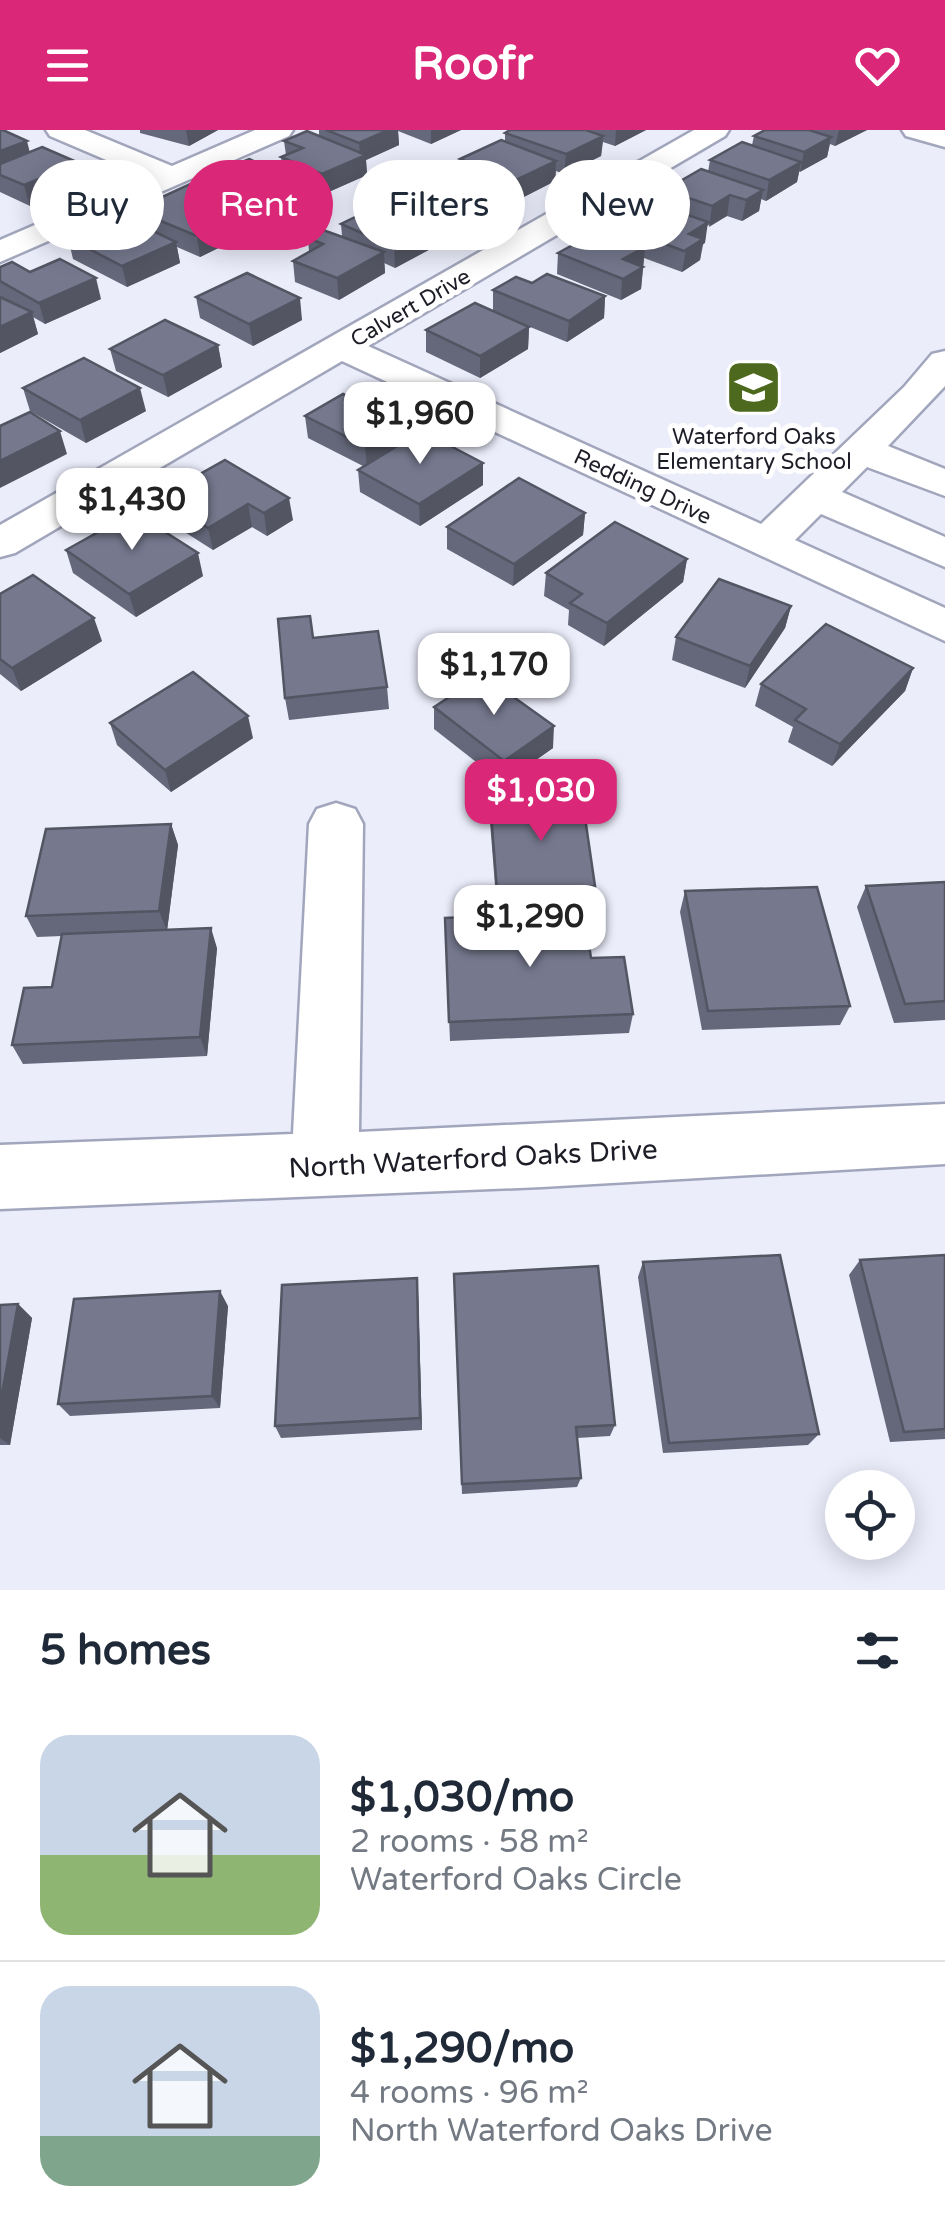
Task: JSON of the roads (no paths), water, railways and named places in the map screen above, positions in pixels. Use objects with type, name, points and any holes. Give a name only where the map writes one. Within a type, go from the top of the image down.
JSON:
[{"type":"street","points":[[60,130],[172,177]]},
{"type":"street","points":[[0,252],[278,130]]},
{"type":"street","name":"Calvert Drive","points":[[0,543],[715,130]]},
{"type":"street","points":[[916,130],[945,138]]},
{"type":"street","name":"Redding Drive","points":[[341,346],[945,626]]},
{"type":"street","points":[[767,543],[945,362]]},
{"type":"street","points":[[862,450],[945,484]]},
{"type":"street","points":[[816,496],[945,553]]},
{"type":"street","points":[[325,1164],[336,824]]},
{"type":"street","name":"North Waterford Oaks Drive","points":[[0,1177],[945,1134]]},
{"type":"place","name":"Waterford Oaks Elementary School","points":[[754,388]]}]
